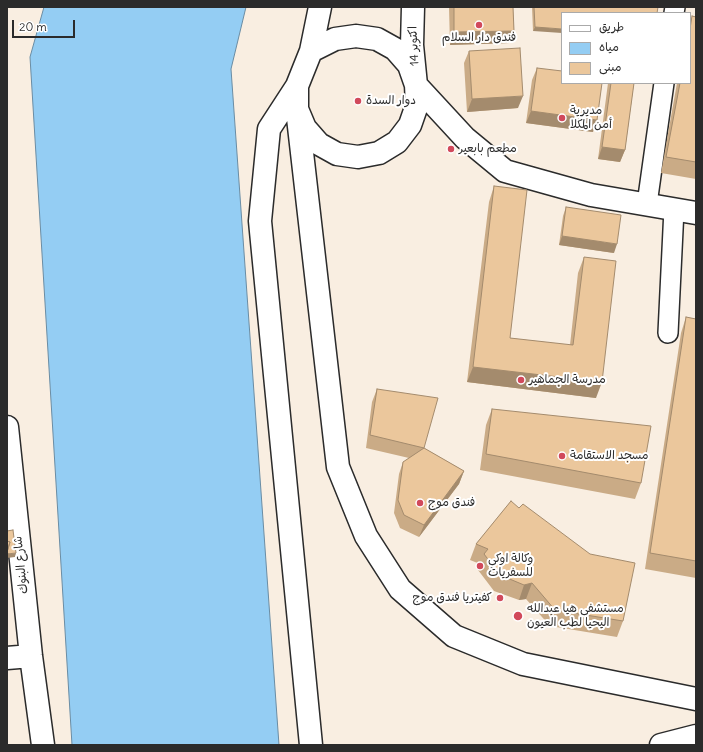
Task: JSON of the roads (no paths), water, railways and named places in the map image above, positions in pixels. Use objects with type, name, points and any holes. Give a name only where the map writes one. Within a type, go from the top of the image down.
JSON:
[{"type":"main road","points":[[311,745],[260,221],[269,129],[297,86],[311,51],[320,7]]},
{"type":"main road","name":"14 اكتوبر","points":[[413,7],[412,45],[416,85]]},
{"type":"main road","points":[[297,109],[305,128],[319,144],[337,154],[358,157],[379,152],[397,142],[410,125],[417,105],[416,85],[409,65],[395,49],[377,39],[356,36],[342,38],[311,51]]},
{"type":"main road","points":[[416,85],[465,138],[505,171],[591,195],[696,213]]},
{"type":"main road","points":[[297,86],[297,109],[338,467],[366,536],[400,589],[454,636],[523,664],[696,699]]},
{"type":"main road","name":"شارع البنوك","points":[[7,427],[42,745]]},
{"type":"main road","points":[[7,658],[31,656]]},
{"type":"main road","points":[[661,745],[696,736]]},
{"type":"street","points":[[646,204],[664,84]]},
{"type":"street","points":[[668,333],[674,209]]},
{"type":"water","points":[[44,7],[246,7],[231,69],[279,745],[72,745],[30,57]]},
{"type":"place","name":"فندق دار السلام","points":[[479,25]]},
{"type":"place","name":"دوار السدة","points":[[358,101]]},
{"type":"place","name":"مديرية أمن المكلا","points":[[562,118]]},
{"type":"place","name":"مطعم بابعير","points":[[451,149]]},
{"type":"place","name":"مدرسة الجماهير","points":[[521,380]]},
{"type":"place","name":"مسجد الاستقامة","points":[[562,456]]},
{"type":"place","name":"فندق موج","points":[[420,503]]},
{"type":"place","name":"وكالة اوكي للسفريات","points":[[480,566]]},
{"type":"place","name":"كفيتريا فندق موج","points":[[500,598]]},
{"type":"place","name":"مستشفى هيا عبدالله اليحيا لطب العيون","points":[[518,616]]}]
